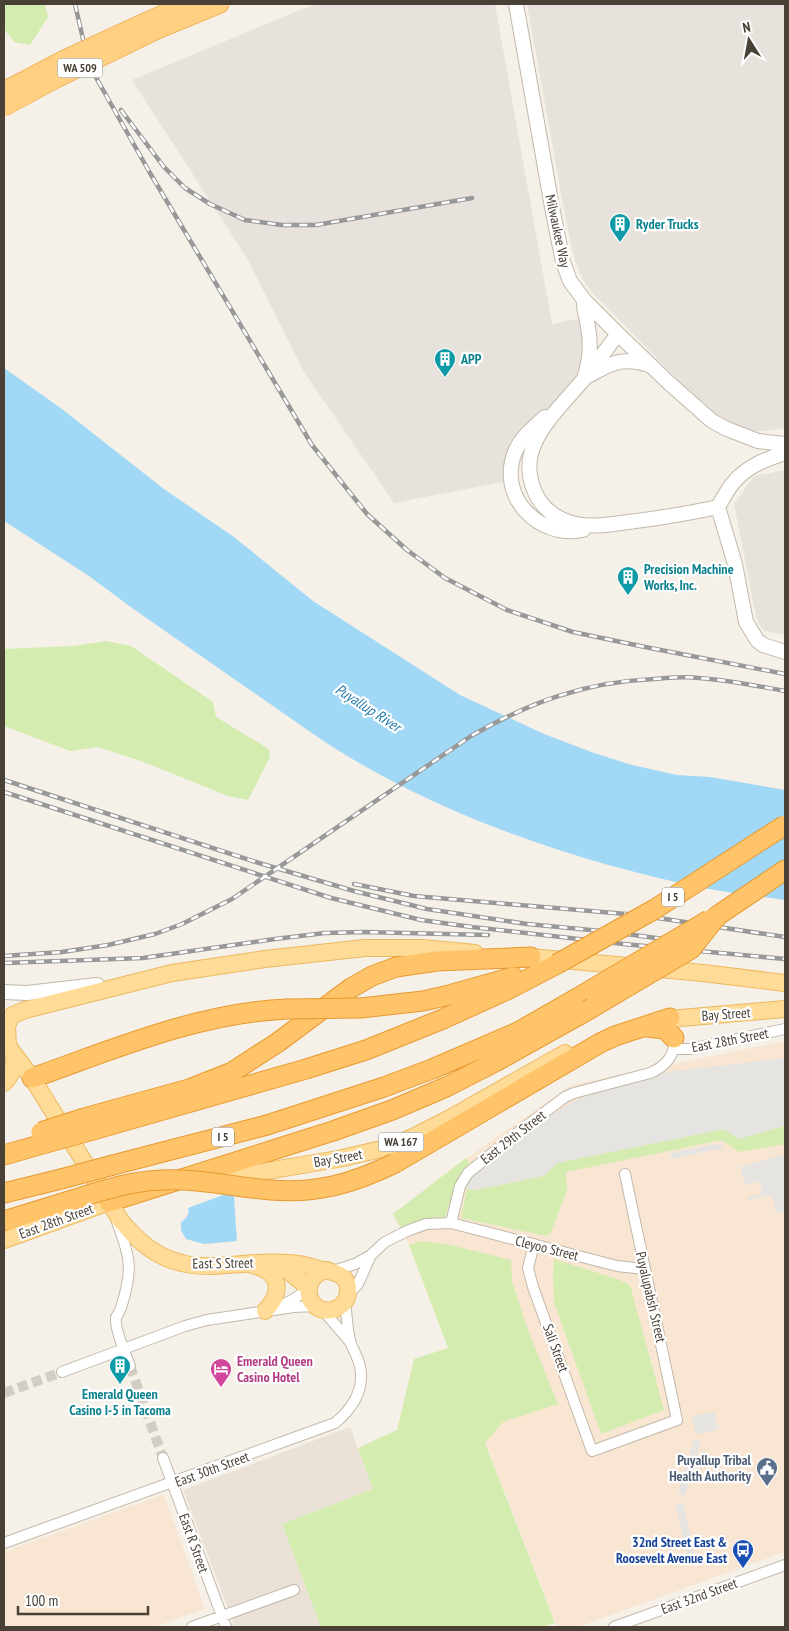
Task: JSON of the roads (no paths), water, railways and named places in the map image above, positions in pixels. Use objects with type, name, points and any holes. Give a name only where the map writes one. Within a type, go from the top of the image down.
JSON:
[{"type":"highway","name":"WA 509","points":[[4,107],[155,24],[186,4]]},
{"type":"highway","name":"WA 509","points":[[4,91],[65,59],[155,24],[220,4]]},
{"type":"highway","name":"I 5","points":[[89,1124],[306,1069],[366,1050],[443,1019],[510,989],[656,909],[785,825]]},
{"type":"highway","name":"I 5","points":[[4,1193],[267,1125],[332,1105],[447,1063],[518,1032],[717,916],[785,870]]},
{"type":"highway","points":[[109,1202],[333,1132],[446,1087],[588,1010],[691,949],[717,916]]},
{"type":"highway","points":[[4,1143],[44,1137],[89,1124],[232,1072],[277,1043],[351,988],[372,976],[396,966],[437,960],[531,957]]},
{"type":"highway","points":[[32,1078],[176,1028],[226,1016],[287,1009],[362,1008],[423,1000],[557,964]]},
{"type":"highway","points":[[4,1221],[121,1185],[161,1180],[288,1191],[310,1190],[350,1182],[395,1163],[600,1043],[670,1018]]},
{"type":"highway","points":[[638,1028],[665,1028],[674,1043]]},
{"type":"highway","points":[[4,1155],[44,1137]]},
{"type":"main road","points":[[4,1083],[12,1071],[7,1026],[13,1015],[25,1010],[172,973],[304,954],[365,948],[422,948],[703,973],[785,983]]},
{"type":"main road","name":"Bay Street","points":[[109,1202],[221,1178],[338,1159],[390,1147],[450,1118],[595,1037],[644,1021],[785,1009]]},
{"type":"main road","points":[[674,1043],[678,1026],[690,1016]]},
{"type":"main road","points":[[9,1048],[32,1078],[109,1202]]},
{"type":"main road","points":[[4,1088],[32,1078]]},
{"type":"main road","name":"East 28th Street","points":[[4,1240],[109,1202]]},
{"type":"main road","name":"East S Street","points":[[109,1202],[136,1240],[151,1250],[182,1263],[198,1266],[291,1262],[330,1271]]},
{"type":"main road","name":"East S Street","points":[[272,1262],[283,1267],[308,1289]]},
{"type":"main road","points":[[245,1263],[258,1266],[267,1271],[275,1281],[278,1289],[273,1303],[266,1311]]},
{"type":"main road","points":[[330,1271],[339,1274],[347,1284],[346,1299],[334,1309],[319,1308],[309,1296],[308,1289],[316,1274],[330,1271]]},
{"type":"street","name":"Milwaukee Way","points":[[516,4],[552,207],[563,262],[570,281],[584,300],[696,408],[712,420],[742,436],[770,444],[785,444]]},
{"type":"street","points":[[584,300],[583,308],[590,341],[585,378]]},
{"type":"street","points":[[597,526],[574,524],[551,514],[540,501],[530,478],[530,462],[533,446],[542,432],[618,334]]},
{"type":"street","points":[[585,378],[610,364],[622,361],[635,361],[652,366]]},
{"type":"street","points":[[565,400],[526,434],[519,444],[512,461],[513,488],[519,503],[529,516],[548,527],[571,532],[597,526],[679,515],[718,506],[733,483],[748,469],[785,453]]},
{"type":"street","points":[[718,506],[734,564],[746,622],[757,640],[763,645],[785,652]]},
{"type":"street","points":[[4,992],[27,993],[68,990],[172,973]]},
{"type":"street","name":"East 28th Street","points":[[674,1043],[690,1049],[785,1029]]},
{"type":"street","name":"East 29th Street","points":[[451,1223],[460,1186],[468,1173],[514,1135],[574,1093],[654,1071],[666,1064],[674,1043]]},
{"type":"street","name":"Puyalupabsh Street","points":[[625,1174],[677,1420]]},
{"type":"street","points":[[109,1202],[125,1244],[129,1261],[129,1278],[120,1310],[123,1319],[123,1344],[130,1366]]},
{"type":"street","points":[[330,1271],[355,1264],[371,1255],[385,1242],[407,1231],[426,1224],[451,1223]]},
{"type":"street","name":"Cleyoo Street","points":[[451,1223],[617,1266],[644,1269]]},
{"type":"street","name":"Sali Street","points":[[534,1244],[528,1268],[533,1287],[592,1451],[677,1420]]},
{"type":"street","points":[[346,1299],[358,1284],[371,1255]]},
{"type":"street","points":[[266,1311],[292,1300],[308,1289]]},
{"type":"street","name":"East 30th Street","points":[[4,1543],[335,1423],[357,1398],[361,1382],[360,1366],[351,1343],[346,1299]]},
{"type":"street","points":[[62,1372],[123,1344],[206,1320],[266,1311],[319,1308]]},
{"type":"street","name":"East 30th Street","points":[[319,1308],[351,1343]]},
{"type":"street","name":"East R Street","points":[[163,1458],[226,1627]]},
{"type":"street","name":"East 32nd Street","points":[[614,1627],[785,1565]]},
{"type":"street","points":[[192,1627],[294,1590]]},
{"type":"water","name":"Puyallup River","points":[[4,368],[62,409],[164,489],[234,537],[313,601],[460,695],[544,734],[632,765],[677,775],[710,777],[785,790],[785,900],[703,888],[653,877],[603,864],[504,831],[407,789],[362,765],[319,738],[89,576],[4,521]]},
{"type":"water","points":[[226,1194],[231,1194],[234,1197],[237,1241],[204,1244],[186,1239],[181,1230],[181,1222],[187,1216],[188,1208]]},
{"type":"tunnel","points":[[130,1366],[163,1458]]},
{"type":"tunnel","points":[[4,1393],[62,1372]]},
{"type":"railway","points":[[75,4],[94,74],[150,173],[312,445],[367,514],[407,550],[445,578],[507,610],[573,632],[785,674]]},
{"type":"railway","points":[[121,110],[164,167],[185,188],[210,204],[245,220],[282,225],[316,225],[472,198]]},
{"type":"railway","points":[[4,956],[62,952],[108,945],[155,934],[182,924],[232,899],[471,736],[515,713],[559,696],[605,684],[682,677],[721,680],[785,691]]},
{"type":"railway","points":[[4,780],[259,863],[354,891],[427,909],[527,924],[612,932],[685,942]]},
{"type":"railway","points":[[4,792],[331,898],[421,920],[623,944],[785,959]]},
{"type":"railway","points":[[354,884],[414,896],[638,915],[785,937]]},
{"type":"railway","points":[[4,963],[143,958],[325,933],[488,935]]},
{"type":"place","name":"Ryder Trucks","points":[[620,243]]},
{"type":"place","name":"APP","points":[[445,378]]},
{"type":"place","name":"Precision Machine Works, Inc.","points":[[628,596]]},
{"type":"place","name":"Emerald Queen Casino I-5 in Tacoma","points":[[120,1385]]},
{"type":"place","name":"Emerald Queen Casino Hotel","points":[[221,1388]]},
{"type":"place","name":"Puyallup Tribal Health Authority","points":[[767,1487]]},
{"type":"place","name":"32nd Street East & Roosevelt Avenue East","points":[[743,1569]]}]
